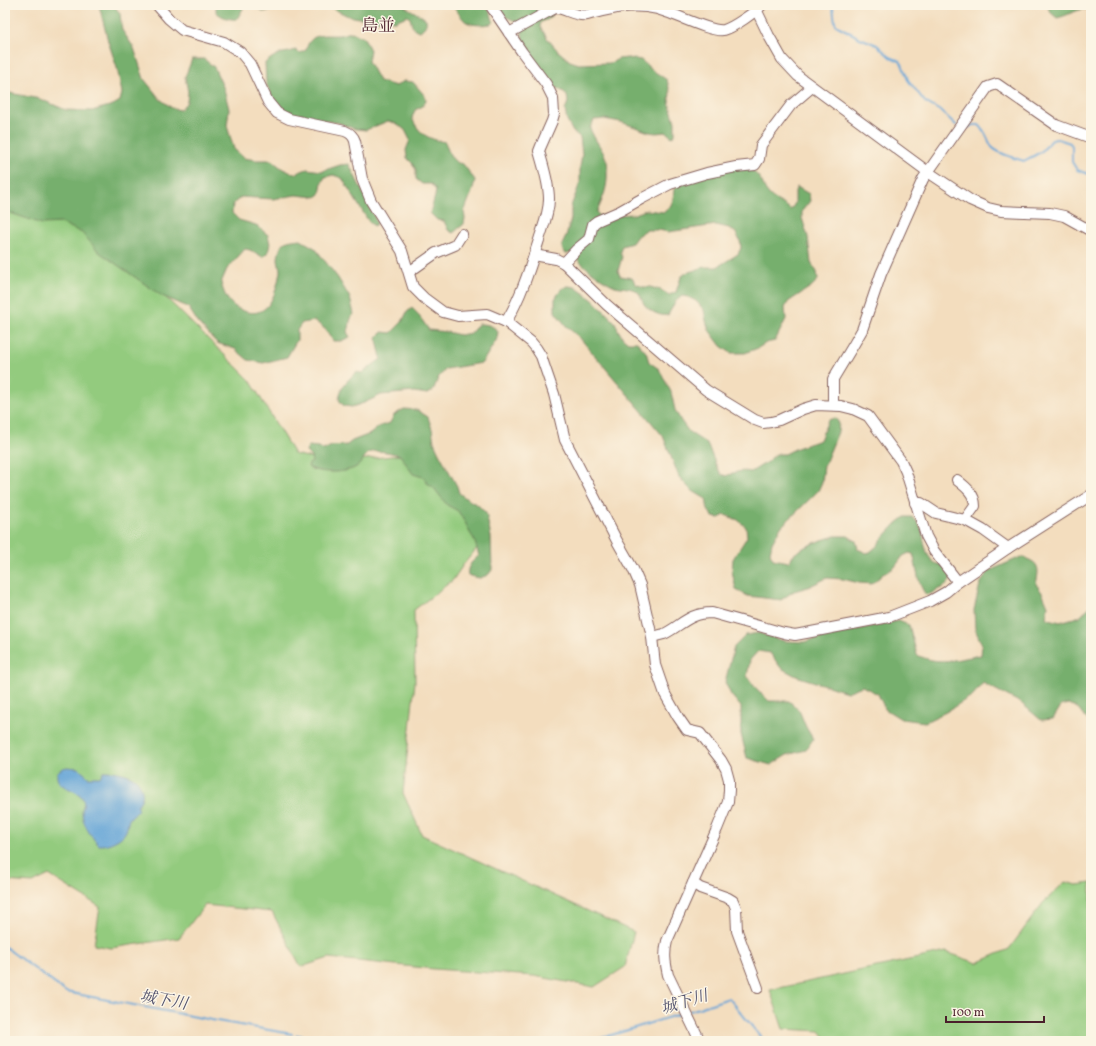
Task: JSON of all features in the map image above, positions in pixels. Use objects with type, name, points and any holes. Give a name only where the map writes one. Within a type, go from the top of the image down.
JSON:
[{"type":"street","points":[[157,5],[169,19],[182,30],[224,42],[240,52],[250,64],[268,102],[277,113],[289,119],[345,131],[352,134],[355,141],[358,164],[362,179],[371,202],[402,251],[414,287],[424,298],[443,312],[458,316],[487,314],[506,322],[531,342],[541,356],[554,394],[565,440],[640,585],[652,638],[655,665],[666,694],[674,711],[687,730],[700,733],[721,760],[726,769],[729,780],[728,802],[667,941],[665,950],[665,964],[668,974],[700,1041]]},
{"type":"street","points":[[490,5],[546,84],[553,98],[554,106],[552,121],[543,140],[540,151],[549,199],[547,214],[534,255],[513,310],[506,322]]},
{"type":"street","points":[[509,33],[555,8],[561,8],[573,14],[586,15],[633,5],[643,6],[657,9],[712,29],[723,30],[731,27],[758,7],[768,36],[782,59],[798,76],[812,88],[962,196],[988,208],[1001,211],[1050,213],[1064,216],[1091,231]]},
{"type":"street","points":[[833,405],[833,379],[862,330],[881,274],[923,179],[988,87],[997,84],[1056,125],[1091,138]]},
{"type":"street","points":[[564,263],[589,239],[593,224],[597,221],[620,211],[670,184],[707,173],[755,165],[759,159],[761,144],[791,105],[812,88]]},
{"type":"street","points":[[409,272],[436,253],[455,245],[462,234]]},
{"type":"street","points":[[534,255],[556,259],[564,263],[607,304],[706,390],[755,420],[763,423],[771,422],[779,420],[802,409],[816,405],[833,405],[853,409],[868,416],[901,462],[906,472],[926,536],[934,551],[958,582]]},
{"type":"street","points":[[957,480],[966,487],[975,502],[975,506],[965,520]]},
{"type":"street","points":[[652,638],[663,634],[693,616],[706,613],[712,613],[795,635],[889,617],[930,601],[946,592],[958,582],[1008,548],[1091,495]]},
{"type":"street","points":[[915,503],[921,503],[936,513],[965,520],[983,530],[1008,548]]},
{"type":"street","points":[[692,883],[700,888],[733,901],[736,908],[737,931],[758,988]]},
{"type":"green space","points":[[99,5],[114,5],[120,14],[122,30],[134,48],[144,79],[160,99],[172,108],[180,110],[187,102],[188,92],[185,77],[192,59],[204,59],[214,67],[224,89],[229,109],[227,126],[234,149],[244,158],[271,160],[283,169],[294,174],[307,169],[322,171],[340,165],[349,164],[377,223],[374,226],[369,222],[342,178],[333,175],[325,177],[322,182],[320,194],[316,197],[296,195],[273,199],[241,197],[233,204],[232,213],[239,220],[256,225],[268,235],[270,244],[268,252],[263,257],[245,249],[227,269],[221,283],[228,300],[237,308],[247,312],[263,310],[273,298],[276,290],[280,271],[278,259],[281,246],[287,241],[299,239],[315,248],[338,278],[350,298],[354,314],[347,332],[350,337],[341,341],[333,341],[326,330],[315,321],[302,323],[297,330],[297,340],[287,357],[263,363],[248,360],[235,349],[217,343],[199,324],[188,307],[162,296],[99,252],[82,233],[62,223],[42,224],[5,211],[5,92],[40,99],[66,110],[92,111],[113,105],[120,101],[122,93],[117,68],[108,41]]},
{"type":"green space","points":[[216,5],[245,5],[237,19],[231,19],[226,18],[216,12]]},
{"type":"green space","points":[[255,5],[307,5],[263,12]]},
{"type":"green space","points":[[318,5],[404,5],[426,19],[426,24],[420,31],[413,28],[410,18],[407,16],[395,21],[370,20],[348,16],[332,8]]},
{"type":"green space","points":[[452,5],[485,5],[491,13],[493,22],[491,24],[481,25],[468,23]]},
{"type":"green space","points":[[498,5],[553,5],[553,12],[550,18],[541,22],[540,26],[547,38],[558,51],[570,61],[579,64],[611,63],[618,59],[628,58],[641,60],[652,70],[667,80],[670,92],[669,102],[675,122],[675,135],[672,137],[666,132],[649,132],[621,122],[604,119],[594,120],[590,128],[604,153],[607,164],[606,188],[597,212],[599,216],[635,214],[646,210],[664,212],[672,202],[674,189],[684,182],[738,163],[755,173],[770,196],[791,210],[795,203],[795,191],[797,187],[809,194],[810,201],[802,211],[802,218],[808,237],[811,263],[817,272],[818,280],[812,286],[788,302],[785,308],[786,319],[775,341],[766,343],[745,353],[731,353],[721,346],[709,330],[704,310],[696,301],[682,296],[676,301],[668,315],[658,314],[646,307],[637,291],[615,286],[590,271],[577,259],[580,256],[579,250],[567,254],[564,253],[562,245],[571,219],[571,206],[580,183],[582,154],[580,137],[573,132],[567,121],[565,110],[568,102],[567,96],[564,92],[555,87],[523,47],[520,23],[503,15]],"holes":[[[716,225],[729,228],[736,233],[740,241],[741,248],[738,254],[717,267],[704,267],[686,273],[681,277],[676,292],[669,295],[661,290],[643,287],[636,284],[632,278],[620,276],[618,271],[622,257],[620,252],[622,246],[632,243],[637,236],[646,230],[668,232]]]},
{"type":"green space","points":[[1047,5],[1091,5],[1091,9],[1077,11],[1057,18],[1050,12]]},
{"type":"green space","points":[[352,32],[364,38],[370,50],[368,61],[379,81],[396,86],[404,81],[413,82],[425,96],[426,100],[423,106],[415,110],[412,118],[415,124],[425,135],[445,142],[453,159],[456,162],[463,164],[475,180],[464,212],[464,224],[453,233],[448,230],[444,221],[437,220],[430,213],[436,190],[431,184],[422,184],[416,179],[416,170],[407,158],[406,150],[410,140],[405,130],[397,124],[388,121],[366,130],[355,129],[339,123],[310,118],[288,112],[272,97],[266,83],[265,63],[281,53],[295,50],[300,53],[306,50],[308,44],[315,37],[324,35],[340,35]]},
{"type":"green space","points":[[5,197],[101,234],[250,380],[294,454],[334,463],[416,453],[483,541],[463,565],[453,580],[414,610],[415,682],[403,793],[422,835],[634,932],[625,967],[594,987],[534,976],[434,969],[329,958],[301,967],[272,912],[205,905],[179,938],[111,948],[94,945],[100,907],[49,875],[33,883],[5,881]]},
{"type":"green space","points":[[568,286],[575,287],[593,300],[615,322],[623,338],[628,342],[637,342],[646,352],[649,362],[659,369],[671,392],[675,410],[681,421],[689,432],[707,444],[721,474],[726,476],[738,472],[751,472],[767,462],[776,454],[785,454],[820,440],[828,420],[835,418],[839,423],[838,432],[824,466],[822,482],[818,491],[781,527],[772,543],[770,553],[773,559],[789,562],[794,554],[805,547],[835,536],[848,536],[856,541],[858,549],[866,553],[870,552],[897,523],[905,517],[912,517],[920,526],[927,553],[931,560],[945,567],[952,574],[948,584],[926,595],[919,580],[913,554],[909,553],[903,556],[894,568],[883,574],[872,584],[827,578],[808,587],[794,591],[781,600],[748,596],[736,590],[732,571],[733,559],[747,537],[746,527],[738,520],[725,515],[719,518],[713,517],[708,510],[706,499],[691,490],[679,477],[663,436],[579,337],[567,327],[555,312],[555,299],[561,289]]},
{"type":"green space","points":[[412,308],[429,330],[460,335],[471,333],[478,324],[484,324],[491,326],[498,331],[497,339],[482,363],[446,369],[438,378],[433,391],[427,394],[414,392],[381,395],[352,407],[344,406],[339,400],[342,388],[347,381],[356,372],[362,373],[381,359],[377,337],[382,332],[391,333],[402,322],[407,312]]},
{"type":"green space","points":[[404,409],[417,410],[428,417],[434,442],[457,486],[459,493],[478,505],[486,513],[491,537],[492,570],[488,575],[480,578],[468,575],[469,567],[479,556],[474,539],[465,522],[458,511],[447,505],[423,477],[413,474],[400,455],[375,451],[364,457],[359,465],[354,468],[334,472],[319,471],[308,467],[312,462],[311,457],[306,452],[308,446],[319,447],[324,450],[331,446],[347,445],[352,441],[370,434],[380,426],[390,423],[394,415]]},
{"type":"green space","points":[[1021,557],[1032,561],[1037,566],[1038,573],[1036,584],[1043,594],[1048,606],[1046,618],[1060,622],[1081,616],[1091,605],[1091,724],[1076,707],[1068,704],[1061,706],[1053,719],[1041,720],[1021,703],[983,683],[973,695],[946,712],[925,722],[901,719],[885,709],[878,694],[862,686],[847,692],[796,676],[781,668],[770,653],[758,651],[750,660],[747,676],[754,686],[769,701],[789,701],[799,710],[813,739],[806,750],[787,755],[771,765],[747,758],[741,734],[741,707],[731,695],[725,682],[734,647],[746,635],[759,633],[784,641],[804,642],[898,621],[909,625],[917,655],[933,660],[949,661],[981,655],[982,645],[975,629],[974,610],[980,584],[989,571]]},
{"type":"green space","points":[[1065,882],[1077,885],[1091,883],[1091,1041],[828,1041],[820,1031],[783,1029],[770,990],[946,952],[977,963],[1009,949],[1043,903]]},
{"type":"water","points":[[67,767],[78,768],[88,777],[100,777],[104,771],[110,771],[128,775],[137,781],[142,791],[142,798],[138,805],[138,811],[128,822],[126,831],[122,837],[102,845],[99,845],[93,838],[82,816],[84,804],[83,799],[77,793],[63,786],[57,779],[58,771]]},
{"type":"waterway","points":[[832,5],[836,25],[877,45],[890,57],[900,61],[908,80],[925,102],[942,112],[956,125]]},
{"type":"waterway","points":[[962,130],[973,125],[979,125],[992,147],[998,152],[1024,161],[1041,152],[1052,140],[1058,139],[1070,143],[1072,146],[1072,162],[1077,170],[1091,175]]},
{"type":"waterway","name":"城下川","points":[[5,947],[66,992],[292,1034]]},
{"type":"waterway","name":"城下川","points":[[690,1011],[729,998],[764,1041]]},
{"type":"waterway","name":"城下川","points":[[592,1041],[683,1013]]},
{"type":"waterway","name":"城下川","points":[[297,1035],[333,1041]]},
{"type":"district","name":"島並","points":[[378,25]]}]
